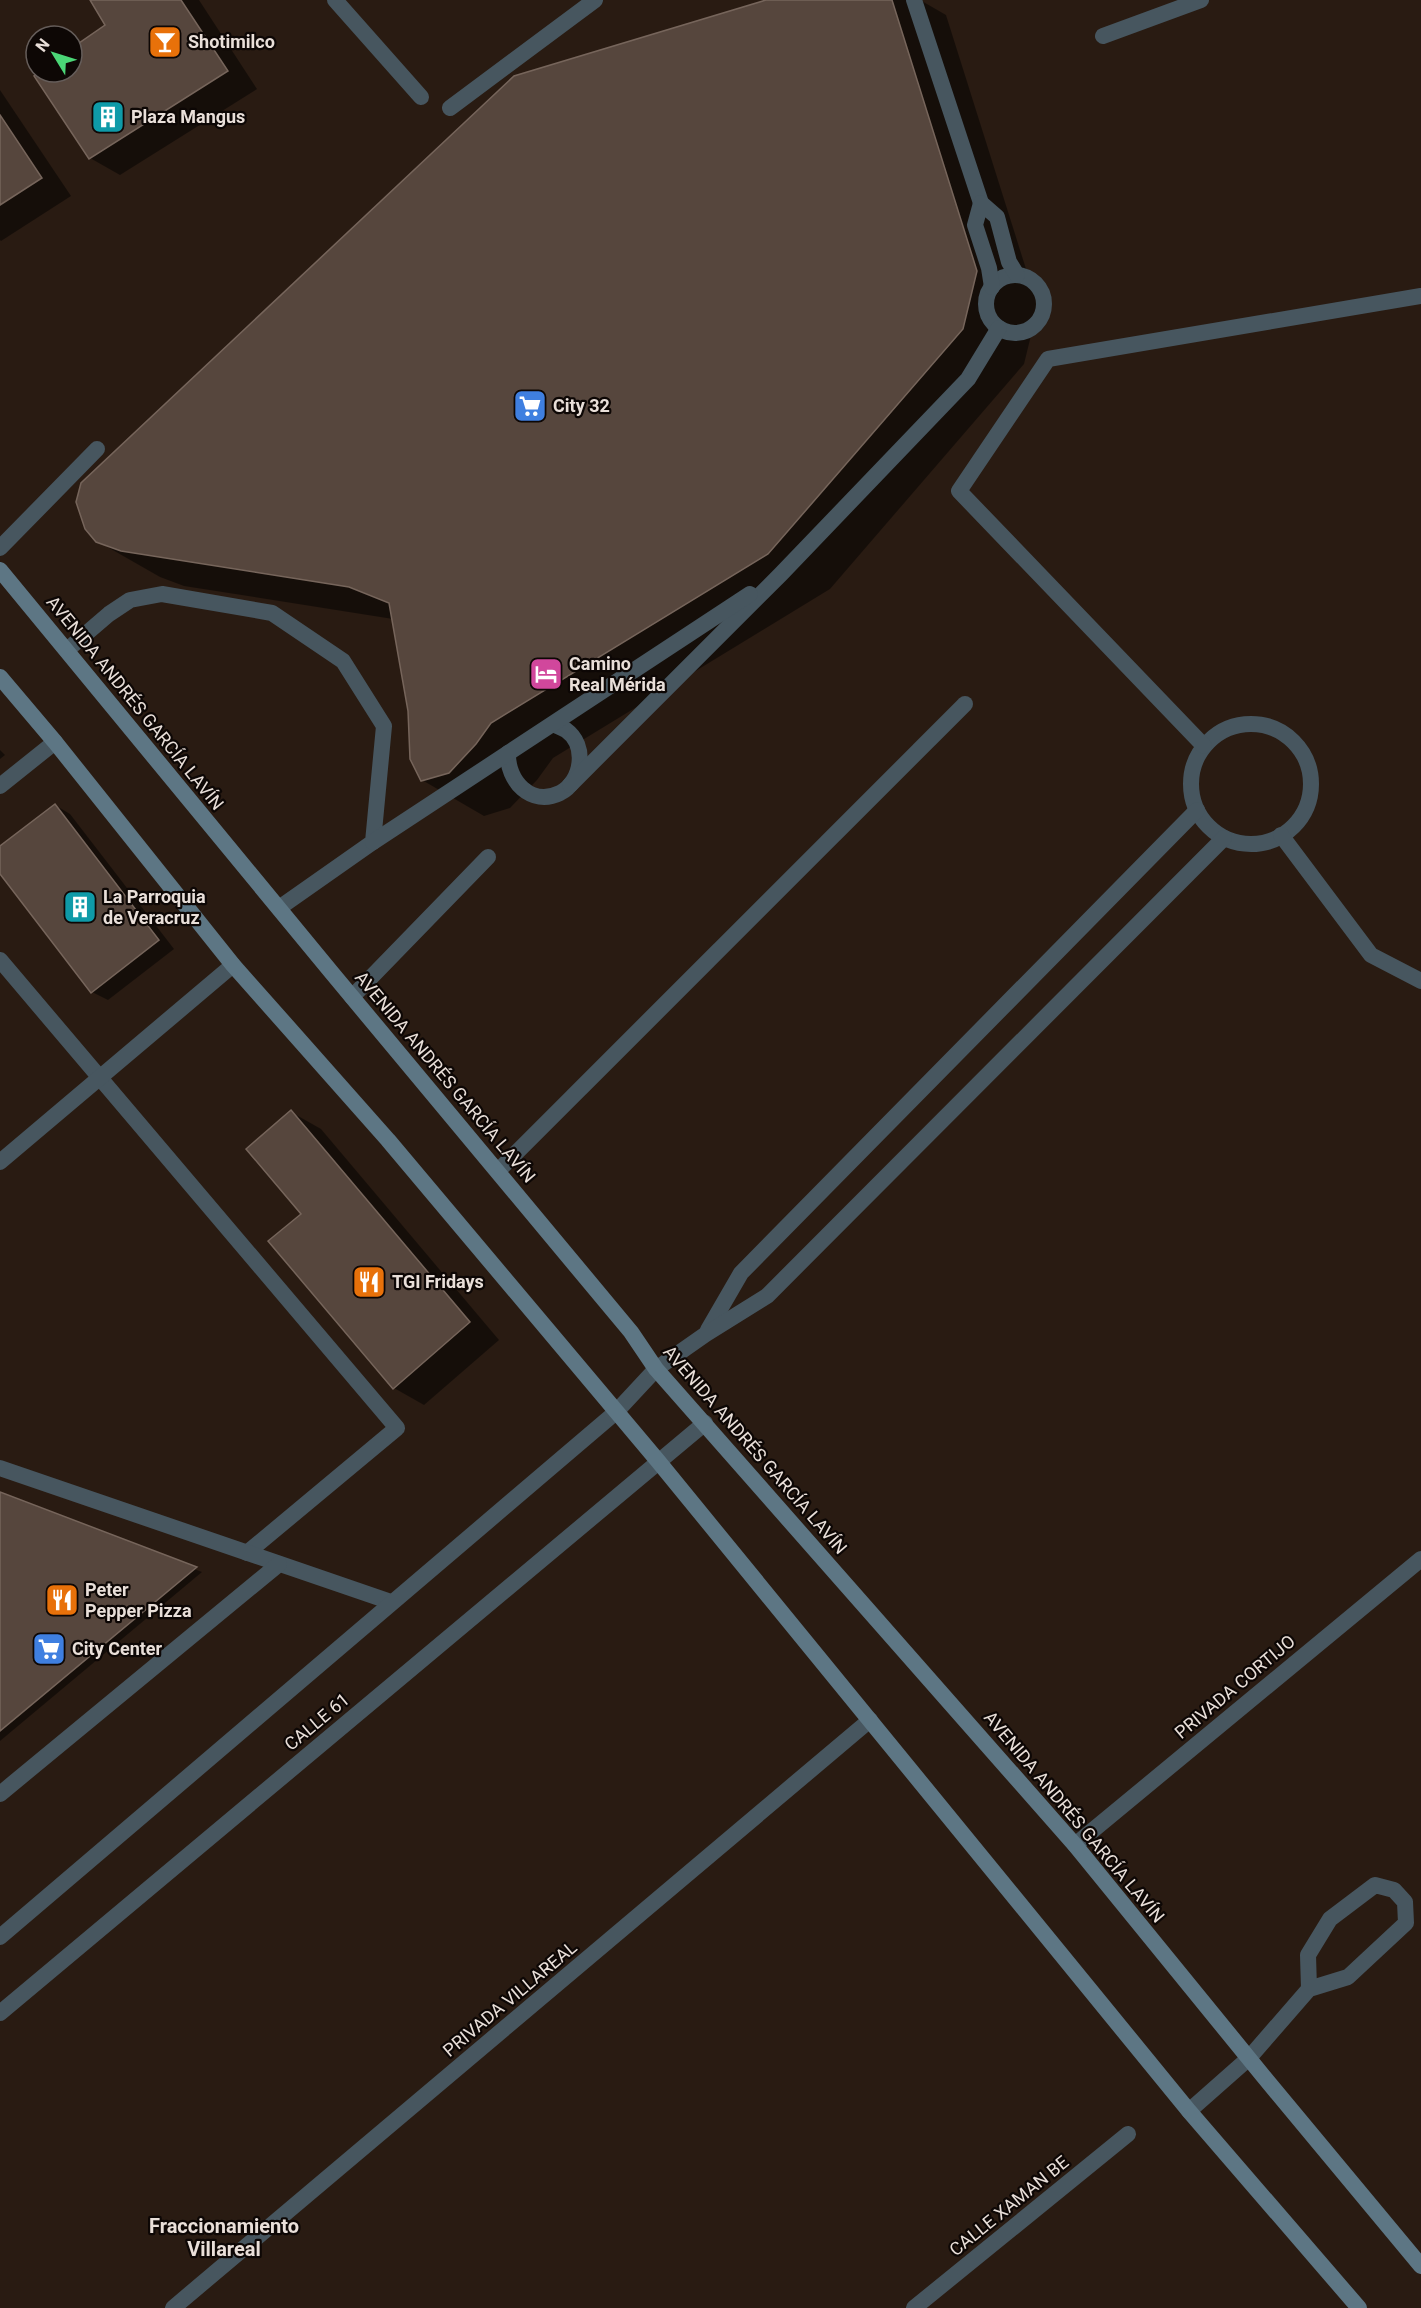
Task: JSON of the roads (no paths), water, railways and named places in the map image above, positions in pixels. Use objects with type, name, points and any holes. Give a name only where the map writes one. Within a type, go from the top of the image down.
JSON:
[{"type":"main road","name":"AVENIDA ANDRÉS GARCÍA LAVÍN","points":[[0,570],[632,1332],[656,1369],[1074,1845],[1421,2266]]},
{"type":"main road","points":[[0,677],[55,742],[233,965],[387,1140],[658,1461],[1189,2111],[1359,2308]]},
{"type":"street","points":[[336,0],[421,97]]},
{"type":"street","points":[[450,108],[596,0]]},
{"type":"street","points":[[914,0],[981,203],[997,217],[1009,261],[1017,275]]},
{"type":"street","points":[[1103,36],[1201,0]]},
{"type":"street","points":[[981,203],[975,225],[989,268],[992,287]]},
{"type":"street","points":[[1017,275],[1034,282],[1044,299],[1041,317],[1035,325],[1018,333],[999,328],[987,314],[986,304],[992,287],[999,280],[1017,275]]},
{"type":"street","points":[[1204,746],[959,491],[1048,359],[1421,296]]},
{"type":"street","points":[[508,753],[511,775],[527,792],[537,796],[549,796],[560,793],[570,785],[781,573],[968,379],[999,328]]},
{"type":"street","points":[[0,548],[97,449]]},
{"type":"street","points":[[279,908],[373,842],[781,573]]},
{"type":"street","points":[[67,650],[109,614],[130,600],[162,594],[272,613],[343,661],[384,726],[373,842]]},
{"type":"street","points":[[498,1171],[965,704]]},
{"type":"street","points":[[553,724],[565,730],[580,750],[577,775],[570,785]]},
{"type":"street","points":[[1254,724],[1273,728],[1289,737],[1302,751],[1309,769],[1310,788],[1306,807],[1296,823],[1281,835],[1263,842],[1243,843],[1224,837],[1208,826],[1197,810],[1192,795],[1191,777],[1204,746],[1218,733],[1235,726],[1254,724]]},
{"type":"street","points":[[0,786],[55,742]]},
{"type":"street","points":[[706,1334],[741,1273],[1197,810]]},
{"type":"street","points":[[1281,835],[1371,955],[1421,981]]},
{"type":"street","points":[[0,1937],[616,1412],[656,1369],[767,1296],[1224,837]]},
{"type":"street","points":[[352,997],[488,857]]},
{"type":"street","points":[[0,960],[398,1428],[248,1553]]},
{"type":"street","points":[[0,1162],[233,965]]},
{"type":"street","name":"CALLE 61","points":[[0,2013],[705,1423]]},
{"type":"street","points":[[0,1468],[391,1602]]},
{"type":"street","name":"PRIVADA CORTIJO","points":[[1074,1845],[1421,1559]]},
{"type":"street","points":[[0,1794],[279,1564]]},
{"type":"street","name":"PRIVADA VILLAREAL","points":[[173,2308],[870,1719]]},
{"type":"street","points":[[1189,2111],[1249,2058],[1309,1989],[1348,1977],[1406,1923],[1405,1902],[1394,1890],[1375,1885],[1330,1919],[1308,1955],[1309,1989]]},
{"type":"street","name":"CALLE XAMAN BE","points":[[914,2308],[1128,2134]]},
{"type":"place","name":"Shotimilco","points":[[165,42]]},
{"type":"place","name":"Plaza Mangus","points":[[108,117]]},
{"type":"place","name":"City 32","points":[[530,406]]},
{"type":"place","name":"Camino Real Mérida","points":[[546,674]]},
{"type":"place","name":"La Parroquia de Veracruz","points":[[80,907]]},
{"type":"place","name":"TGI Fridays","points":[[369,1282]]},
{"type":"place","name":"Peter Pepper Pizza","points":[[62,1600]]},
{"type":"place","name":"City Center","points":[[49,1649]]},
{"type":"district","name":"Fraccionamiento Villareal","points":[[224,2238]]}]
